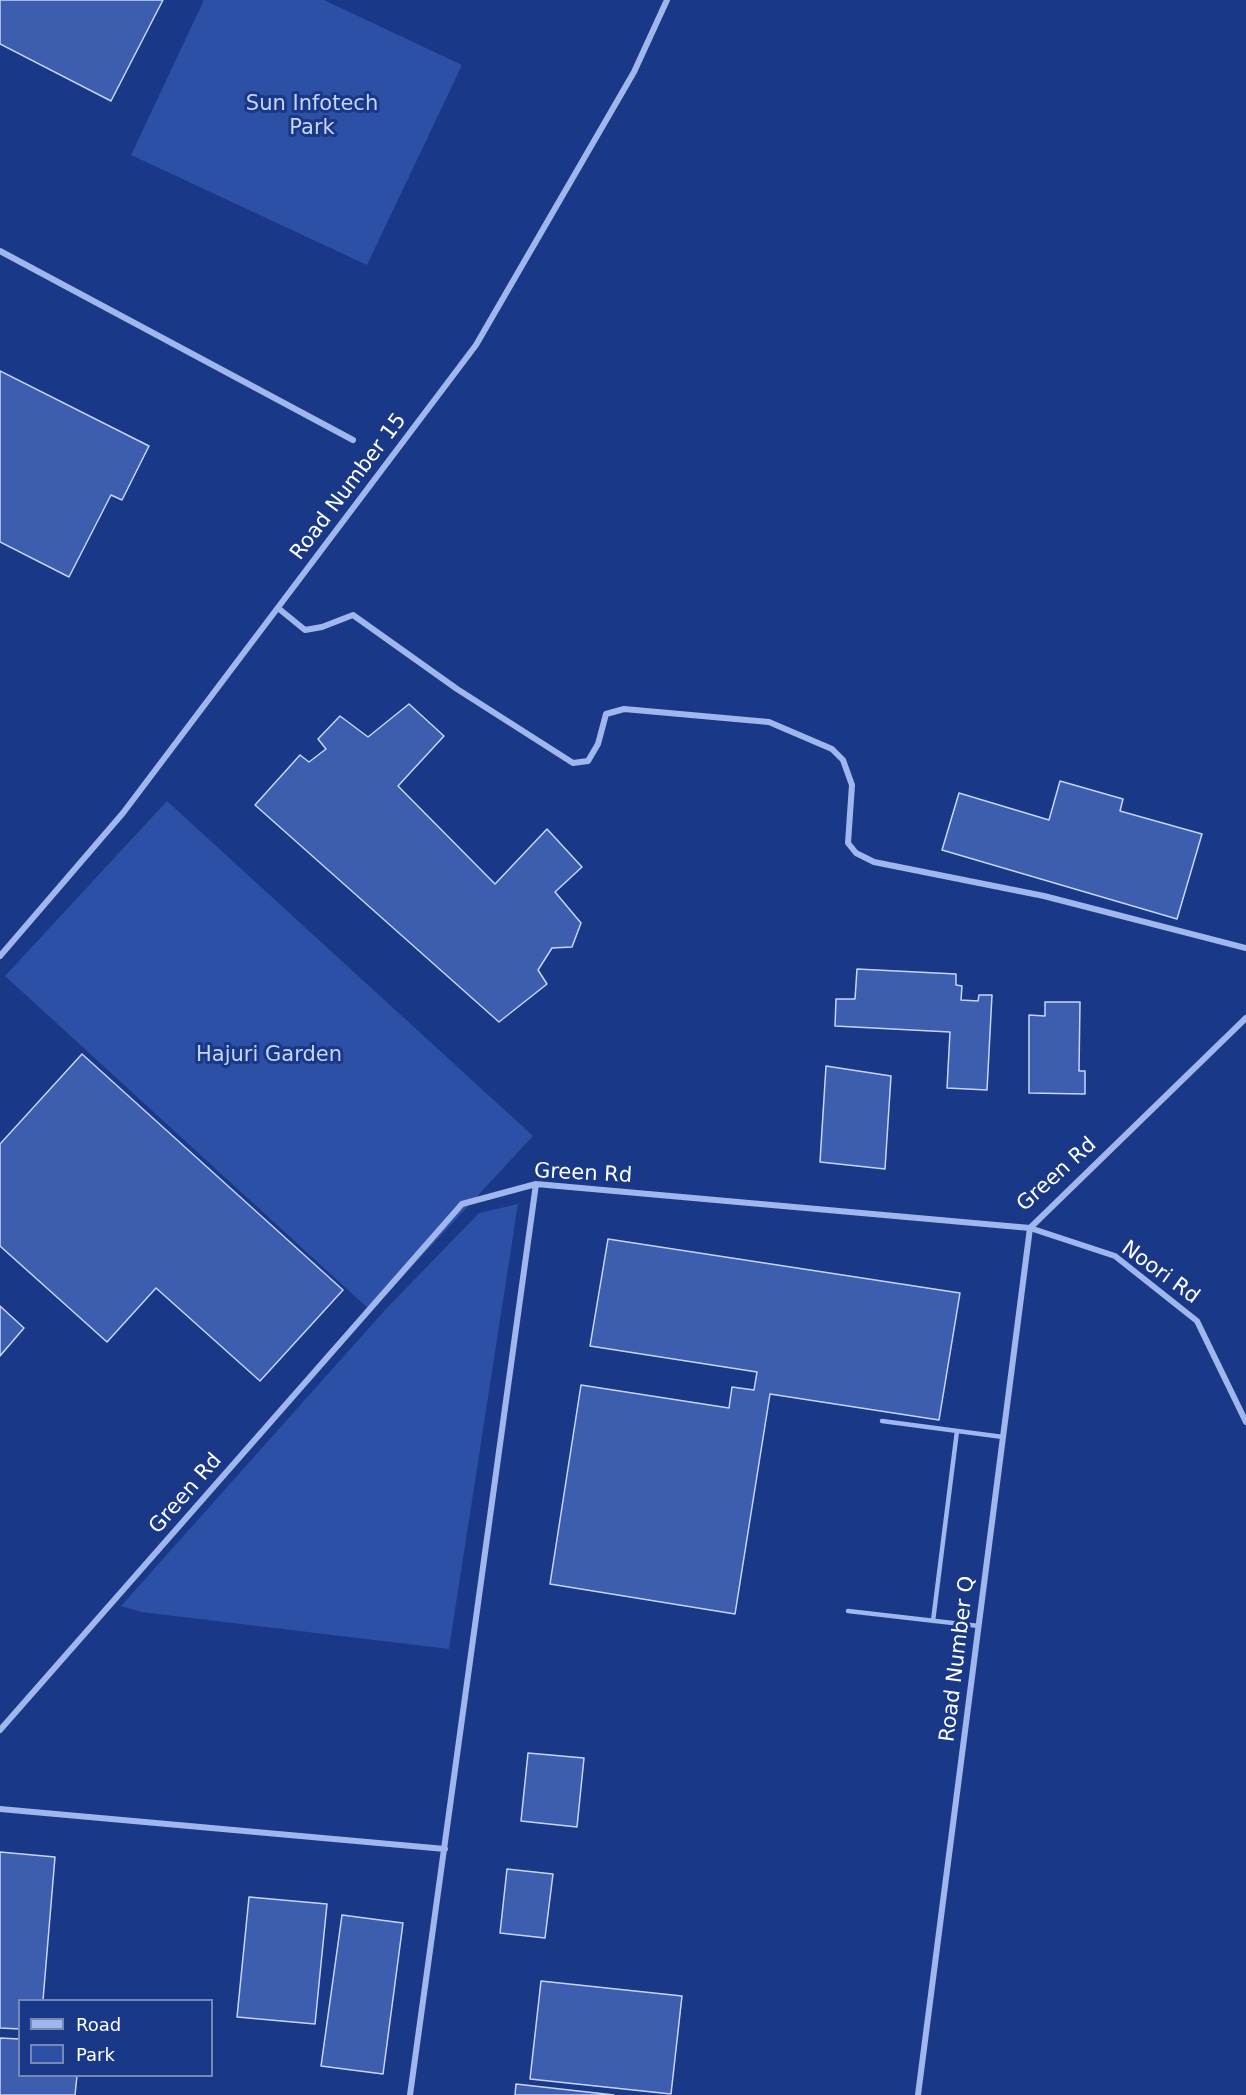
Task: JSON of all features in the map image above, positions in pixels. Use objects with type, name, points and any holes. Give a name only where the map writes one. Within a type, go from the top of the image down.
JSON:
[{"type":"street","name":"Road Number 15","points":[[0,956],[123,813],[476,345],[634,72],[667,0]]},
{"type":"street","points":[[0,251],[353,440]]},
{"type":"street","points":[[278,608],[305,630],[322,627],[353,615],[458,689],[573,763],[588,761],[598,744],[606,714],[624,709],[769,722],[832,748],[843,760],[852,785],[848,843],[856,853],[874,862],[1044,896],[1246,948]]},
{"type":"street","name":"Green Rd","points":[[0,1730],[462,1204],[537,1184],[1030,1228],[1246,1018]]},
{"type":"street","points":[[410,2095],[537,1184]]},
{"type":"street","name":"Noori Rd","points":[[1030,1228],[1115,1256],[1197,1321],[1246,1422]]},
{"type":"street","name":"Road Number Q","points":[[918,2095],[1030,1228]]},
{"type":"street","points":[[0,1809],[445,1849]]},
{"type":"lane","points":[[882,1421],[1003,1437]]},
{"type":"lane","points":[[933,1621],[957,1431]]},
{"type":"lane","points":[[848,1611],[979,1626]]},
{"type":"green space","name":"Sun Infotech Park","points":[[204,0],[324,0],[462,65],[367,265],[131,155]]},
{"type":"green space","name":"Hajuri Garden","points":[[167,801],[533,1136],[371,1311],[5,976]]},
{"type":"green space","points":[[518,1204],[449,1649],[141,1612],[121,1606],[385,1310],[479,1213]]},
{"type":"building","points":[[0,0],[163,0],[111,101],[0,44]]},
{"type":"building","points":[[0,371],[149,446],[122,500],[111,495],[69,577],[0,542]]},
{"type":"building","points":[[409,704],[444,736],[398,786],[495,884],[547,829],[582,867],[555,892],[581,923],[572,947],[552,948],[538,970],[547,984],[499,1022],[255,805],[300,755],[309,762],[326,749],[318,739],[340,716],[368,737]]},
{"type":"building","points":[[1060,781],[1123,799],[1120,811],[1202,834],[1177,919],[942,850],[959,793],[1049,820]]},
{"type":"building","points":[[857,969],[956,974],[956,985],[962,986],[961,1000],[978,1001],[979,995],[992,995],[987,1090],[947,1088],[950,1032],[835,1026],[836,999],[855,999]]},
{"type":"building","points":[[1045,1002],[1080,1002],[1079,1071],[1085,1071],[1085,1094],[1029,1093],[1029,1015],[1045,1016]]},
{"type":"building","points":[[82,1054],[343,1290],[260,1381],[156,1288],[107,1342],[0,1246],[0,1144]]},
{"type":"building","points":[[826,1066],[891,1076],[885,1169],[820,1162]]},
{"type":"building","points":[[608,1239],[960,1293],[939,1420],[770,1394],[735,1614],[550,1584],[581,1385],[729,1408],[732,1387],[754,1390],[757,1372],[590,1346]]},
{"type":"building","points":[[0,1306],[24,1328],[0,1356]]},
{"type":"building","points":[[528,1753],[584,1758],[577,1827],[521,1821]]},
{"type":"building","points":[[0,1852],[55,1857],[43,1999],[18,1999],[18,2029],[0,2028]]},
{"type":"building","points":[[507,1869],[553,1874],[545,1938],[500,1933]]},
{"type":"building","points":[[249,1897],[327,1904],[315,2024],[237,2017]]},
{"type":"building","points":[[342,1915],[403,1923],[383,2074],[321,2066]]},
{"type":"building","points":[[541,1981],[682,1996],[671,2094],[530,2079]]},
{"type":"building","points":[[0,2038],[18,2039],[18,2077],[77,2077],[75,2095],[0,2095]]},
{"type":"building","points":[[516,2084],[614,2095],[515,2095]]}]
